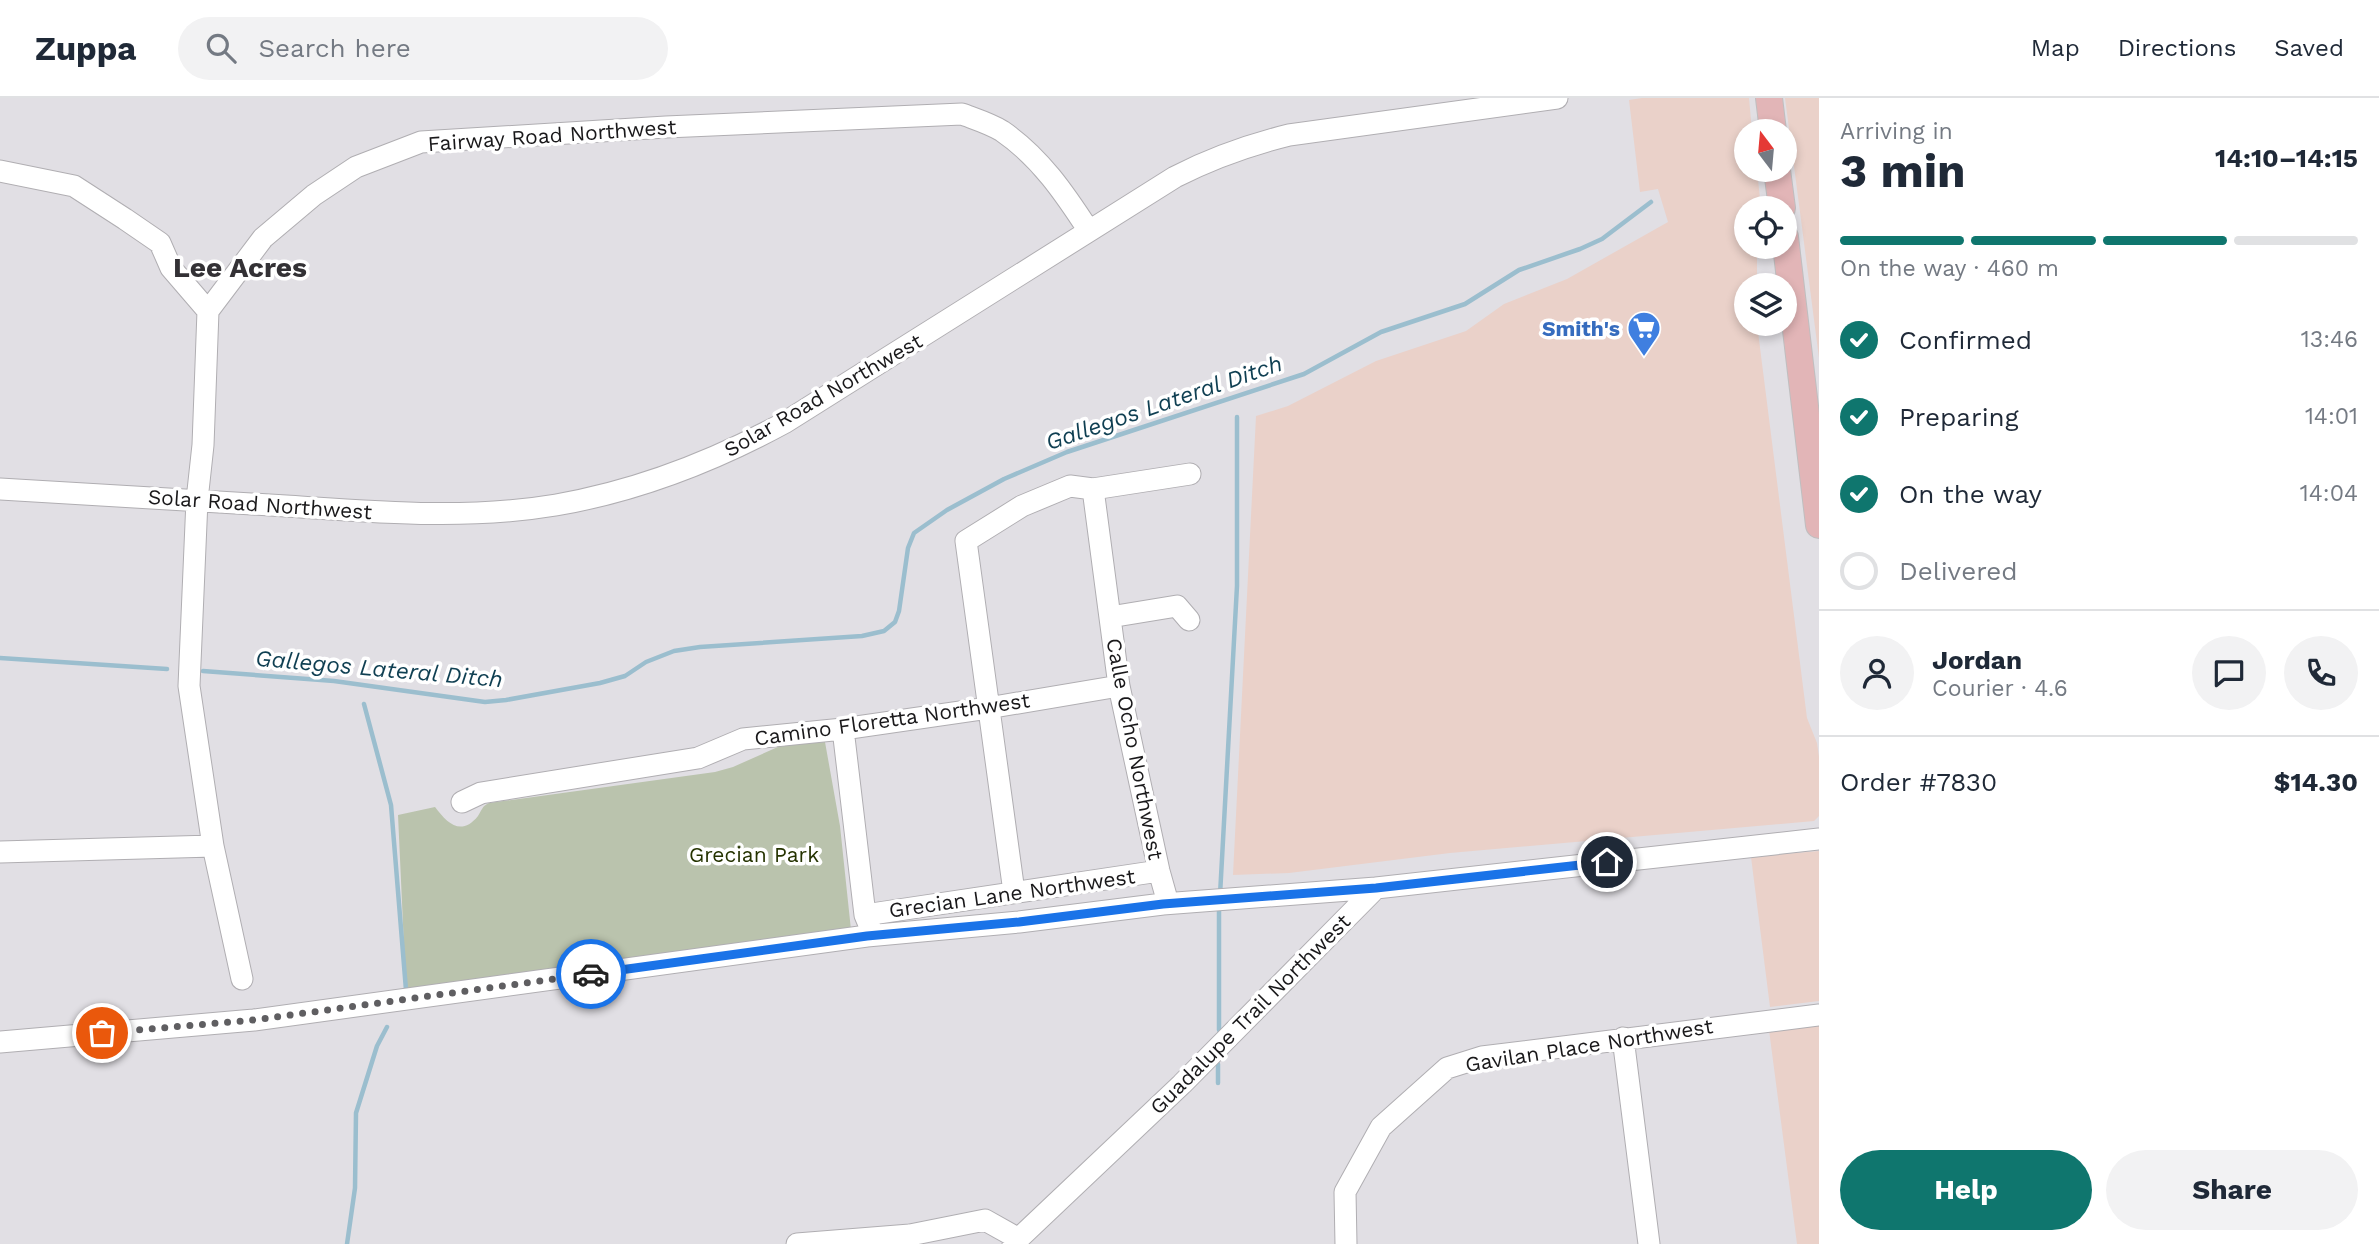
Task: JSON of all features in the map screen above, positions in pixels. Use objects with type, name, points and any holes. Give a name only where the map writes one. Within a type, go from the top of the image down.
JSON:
[{"type":"main road","points":[[1769,98],[1772,119]]},
{"type":"main road","points":[[1788,259],[1819,525]]},
{"type":"street","name":"Solar Road Northwest","points":[[0,489],[444,514],[554,506],[601,496],[667,477],[730,452],[784,423],[1196,166],[1250,145],[1289,135],[1491,103],[1557,98]]},
{"type":"street","name":"Fairway Road Northwest","points":[[208,311],[263,238],[314,195],[356,167],[421,142],[962,114],[1001,131],[1031,157],[1058,184],[1089,231]]},
{"type":"street","points":[[0,171],[74,186],[125,219],[160,243],[171,268],[208,311],[189,686],[213,846],[242,979]]},
{"type":"street","points":[[1014,892],[966,541],[1022,506],[1070,486],[1103,487],[1190,474]]},
{"type":"street","name":"Calle Ocho Northwest","points":[[1103,487],[1110,617],[1119,687],[1168,903]]},
{"type":"street","points":[[1110,617],[1177,607],[1189,620]]},
{"type":"street","name":"Camino Floretta Northwest","points":[[462,802],[481,793],[698,758],[743,739],[843,729],[1119,687]]},
{"type":"street","points":[[843,729],[865,915],[873,936]]},
{"type":"street","points":[[0,1042],[254,1020],[873,936],[1019,922],[1168,903],[1376,888],[1819,839]]},
{"type":"street","points":[[0,852],[213,846]]},
{"type":"street","name":"Grecian Lane Northwest","points":[[865,915],[1159,871]]},
{"type":"street","name":"Guadalupe Trail Northwest","points":[[1016,1241],[1182,1084],[1376,888]]},
{"type":"street","name":"Gavilan Place Northwest","points":[[1346,1244],[1345,1192],[1381,1127],[1447,1068],[1482,1057],[1819,1015]]},
{"type":"street","points":[[1623,1038],[1649,1244]]},
{"type":"street","points":[[797,1244],[910,1235],[985,1220],[1016,1241]]},
{"type":"shaded area","points":[[1749,98],[1751,119],[1734,119],[1734,182],[1758,182],[1760,196],[1734,196],[1734,259],[1757,259],[1757,273],[1734,273],[1734,336],[1759,336],[1807,718],[1817,743],[1819,757],[1819,816],[1814,821],[1450,853],[1289,873],[1233,875],[1256,416],[1288,406],[1376,361],[1466,331],[1504,304],[1567,279],[1668,222],[1658,189],[1640,192],[1629,100]]},
{"type":"shaded area","points":[[1785,98],[1819,98],[1819,358],[1796,182],[1797,119],[1788,119]]},
{"type":"shaded area","points":[[1819,851],[1819,1001],[1770,1007],[1751,857]]},
{"type":"shaded area","points":[[1819,1023],[1819,1244],[1797,1244],[1769,1030]]},
{"type":"green space","name":"Grecian Park","points":[[825,742],[840,826],[851,930],[406,990],[398,815],[435,807],[449,822],[460,827],[466,826],[489,803],[715,772],[780,746]]},
{"type":"waterway","name":"Gallegos Lateral Ditch","points":[[203,671],[334,681],[485,702],[600,683],[625,676],[646,662],[674,651],[862,636],[884,631],[895,622],[899,611],[908,548],[914,533],[947,510],[1004,479],[1067,452],[1304,374],[1381,332],[1465,304],[1519,270],[1602,239],[1651,202]]},
{"type":"waterway","points":[[1220,895],[1237,586],[1237,417]]},
{"type":"waterway","name":"Gallegos Lateral Ditch","points":[[0,658],[167,669]]},
{"type":"waterway","points":[[364,704],[391,805],[406,990]]},
{"type":"waterway","points":[[1219,907],[1219,1030]]},
{"type":"waterway","points":[[347,1244],[355,1188],[356,1113],[377,1046],[387,1027]]},
{"type":"waterway","points":[[1218,1064],[1218,1083]]},
{"type":"way so far","points":[[102,1033],[254,1020],[591,974]]},
{"type":"place","name":"Smith's","points":[[1644,358]]},
{"type":"district","name":"Lee Acres","points":[[240,267]]},
{"type":"route","points":[[591,974],[867,936],[1019,922],[1163,904],[1376,888],[1607,862]]}]
